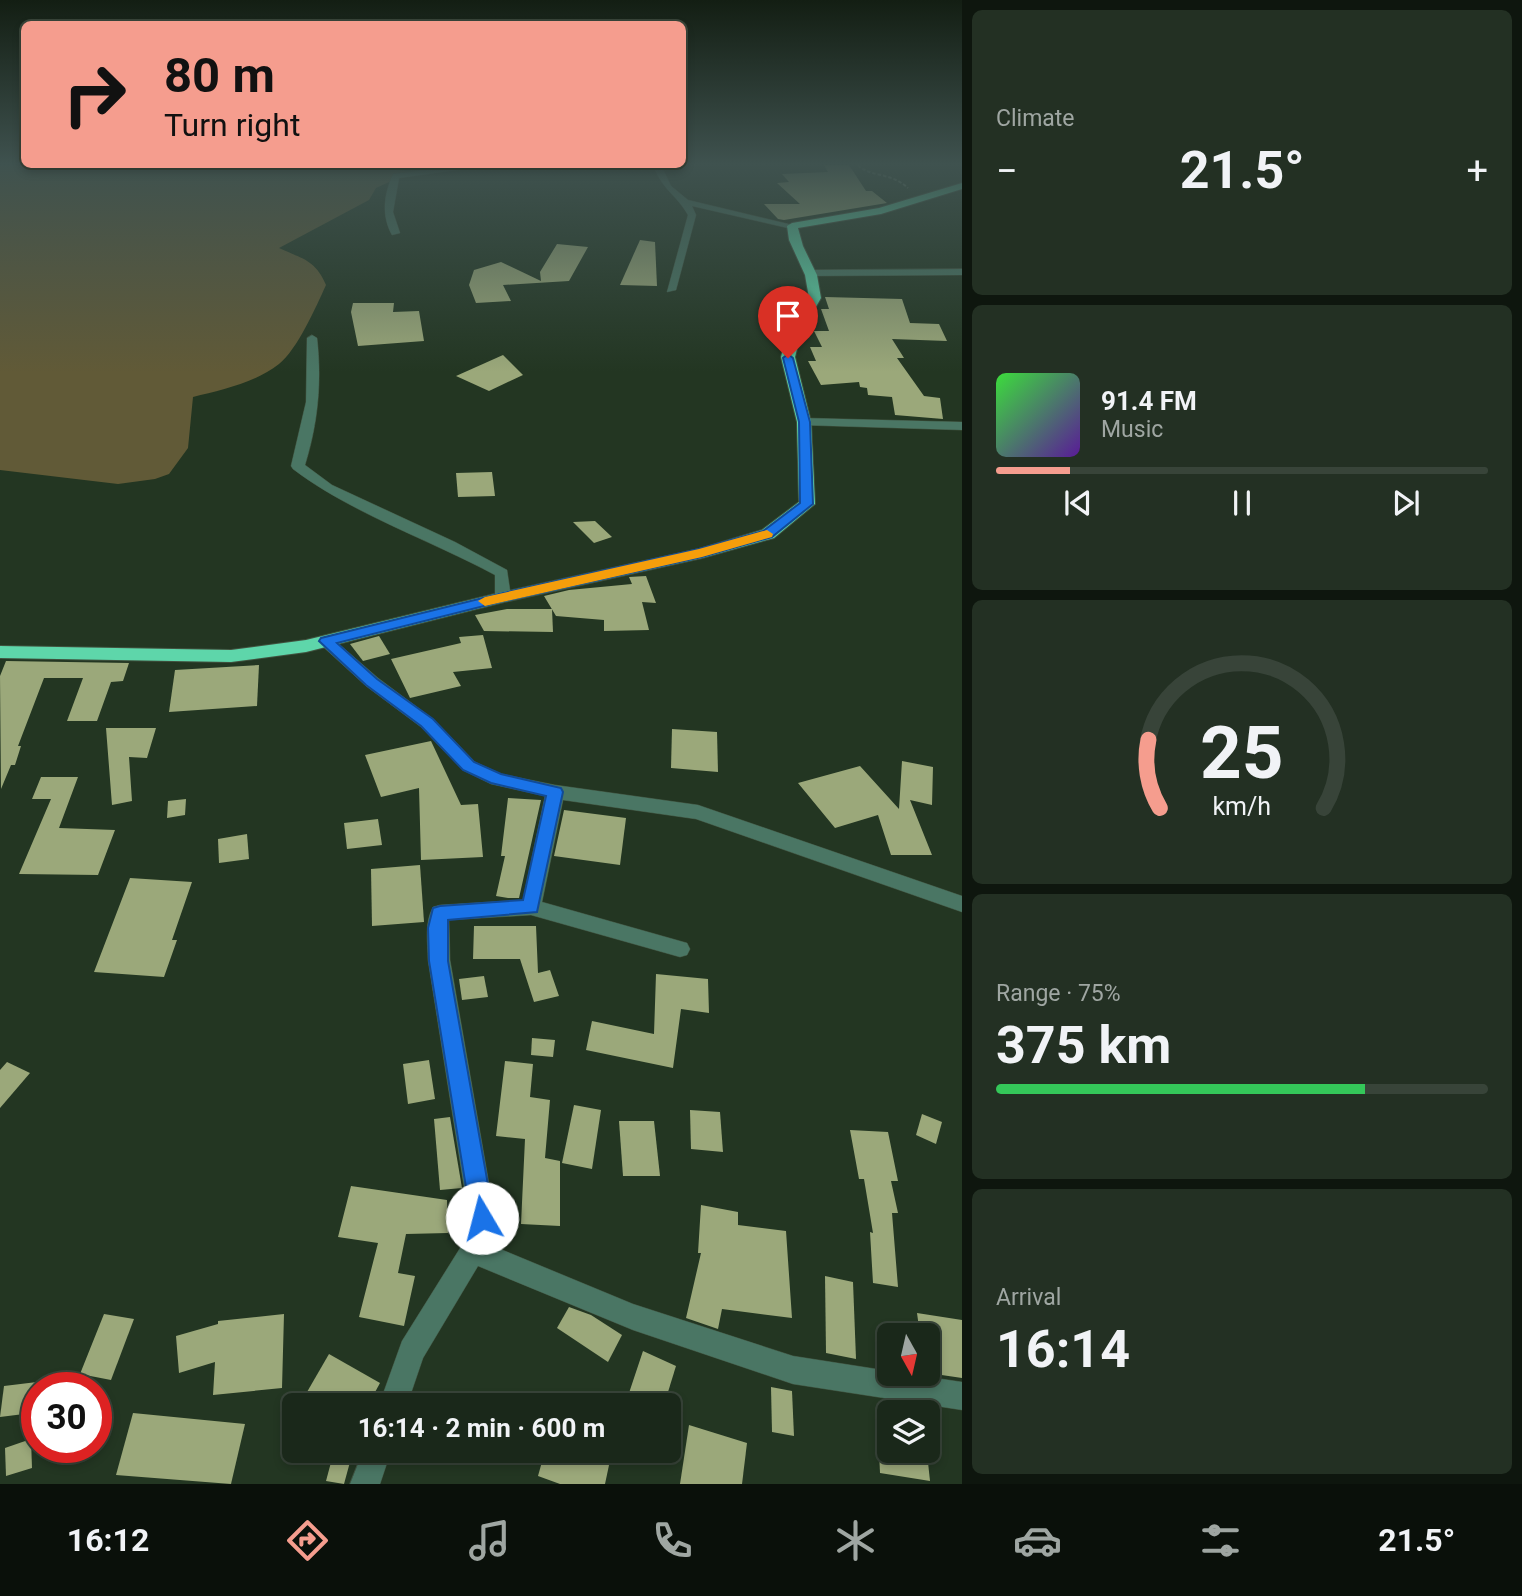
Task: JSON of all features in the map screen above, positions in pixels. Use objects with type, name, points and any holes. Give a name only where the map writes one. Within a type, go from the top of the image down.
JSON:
[{"type":"highway","points":[[0,652],[232,656],[326,641],[503,597],[702,553],[768,534],[807,504],[804,422],[788,358],[794,332],[815,298],[810,273],[796,247],[794,234]]},
{"type":"street","points":[[671,290],[687,234]]},
{"type":"street","points":[[810,273],[962,272]]},
{"type":"street","points":[[312,338],[314,395],[309,435],[298,466],[327,488],[450,545],[502,573],[503,597]]},
{"type":"street","points":[[804,422],[962,426]]},
{"type":"street","points":[[326,641],[372,682],[427,723],[469,766],[497,779],[555,792],[698,812],[962,904]]},
{"type":"street","points":[[531,907],[555,792]]},
{"type":"street","points":[[397,1393],[412,1351],[473,1251],[482,1218],[439,961],[440,913],[531,907],[680,949]]},
{"type":"street","points":[[473,1251],[633,1317],[793,1370],[962,1396]]},
{"type":"street","points":[[365,1484],[373,1463]]},
{"type":"shaded area","points":[[0,234],[305,234],[279,248],[312,265],[326,285],[306,328],[293,349],[270,371],[238,385],[193,397],[188,448],[169,474],[155,479],[118,484],[0,470]]},
{"type":"building","points":[[640,240],[655,242],[657,286],[620,285]]},
{"type":"building","points":[[557,244],[588,247],[569,281],[503,285],[511,301],[476,303],[469,285],[474,270],[501,262],[541,281],[540,272]]},
{"type":"building","points":[[825,297],[902,299],[910,323],[939,324],[947,341],[892,339],[904,358],[897,358],[924,396],[940,398],[943,419],[895,415],[892,397],[868,395],[867,388],[860,387],[859,382],[821,385],[808,361],[816,361],[810,347],[822,347],[814,331],[829,331],[821,309],[829,309]]},
{"type":"building","points":[[353,303],[394,303],[393,312],[419,311],[424,341],[358,346],[351,312]]},
{"type":"building","points":[[503,355],[523,375],[489,391],[456,376]]},
{"type":"building","points":[[492,472],[495,496],[458,497],[456,473]]},
{"type":"building","points":[[595,521],[612,537],[594,543],[573,522]]},
{"type":"building","points":[[646,576],[656,603],[642,602],[649,630],[604,631],[604,620],[556,616],[544,596],[569,590],[632,584],[629,577]]},
{"type":"building","points":[[507,609],[552,609],[553,632],[484,631],[475,615]]},
{"type":"building","points":[[483,635],[492,668],[453,672],[461,686],[410,698],[391,659],[461,643],[459,637]]},
{"type":"building","points":[[379,636],[390,654],[363,661],[350,644]]},
{"type":"building","points":[[6,661],[129,663],[123,681],[111,682],[97,721],[67,721],[83,678],[44,678],[18,746],[21,746],[15,765],[11,765],[1,789],[0,676]]},
{"type":"building","points":[[259,665],[257,706],[169,712],[175,670]]},
{"type":"building","points":[[106,728],[156,728],[147,758],[129,757],[132,801],[112,805]]},
{"type":"building","points":[[672,729],[717,732],[718,772],[671,768]]},
{"type":"building","points":[[431,741],[461,805],[478,804],[483,857],[421,860],[419,788],[381,797],[365,755]]},
{"type":"building","points":[[902,761],[933,767],[932,805],[910,800],[932,855],[891,855],[878,815],[835,828],[798,783],[860,766],[899,809]]},
{"type":"building","points":[[41,777],[78,777],[59,828],[115,830],[98,875],[19,874],[51,799],[32,799]]},
{"type":"building","points":[[508,798],[541,800],[519,898],[496,896],[505,856],[501,856]]},
{"type":"building","points":[[186,799],[185,815],[167,818],[168,801]]},
{"type":"building","points":[[564,810],[626,818],[620,865],[554,856]]},
{"type":"building","points":[[378,819],[382,845],[347,849],[344,823]]},
{"type":"building","points":[[247,834],[249,859],[219,863],[218,839]]},
{"type":"building","points":[[420,865],[424,922],[372,926],[371,869]]},
{"type":"building","points":[[130,878],[192,882],[172,940],[177,940],[164,977],[94,972]]},
{"type":"building","points":[[474,926],[536,926],[538,973],[550,970],[559,996],[534,1002],[520,959],[473,959]]},
{"type":"building","points":[[656,974],[708,979],[709,1013],[681,1009],[673,1068],[586,1050],[592,1021],[654,1034]]},
{"type":"building","points":[[484,976],[488,997],[462,1000],[459,979]]},
{"type":"building","points":[[532,1038],[555,1040],[553,1057],[531,1055]]},
{"type":"building","points":[[429,1060],[435,1099],[408,1104],[403,1064]]},
{"type":"building","points":[[505,1061],[533,1064],[530,1097],[550,1100],[545,1158],[560,1161],[560,1226],[521,1224],[525,1139],[496,1136]]},
{"type":"building","points":[[7,1062],[30,1073],[0,1108],[0,1070]]},
{"type":"building","points":[[574,1105],[601,1110],[592,1169],[562,1163]]},
{"type":"building","points":[[690,1110],[720,1112],[723,1152],[691,1149]]},
{"type":"building","points":[[922,1114],[942,1122],[936,1144],[916,1135]]},
{"type":"building","points":[[450,1117],[462,1188],[440,1190],[434,1119]]},
{"type":"building","points":[[619,1121],[654,1121],[660,1176],[623,1176]]},
{"type":"building","points":[[850,1130],[888,1132],[898,1181],[891,1181],[898,1213],[892,1213],[898,1287],[873,1283],[870,1232],[873,1233],[864,1179],[859,1179]]},
{"type":"building","points":[[351,1186],[447,1200],[448,1233],[406,1234],[398,1273],[415,1276],[404,1326],[359,1317],[378,1243],[338,1237]]},
{"type":"building","points":[[701,1205],[738,1212],[738,1225],[786,1231],[792,1318],[722,1309],[718,1329],[686,1318],[701,1253],[698,1253]]},
{"type":"building","points":[[825,1276],[853,1282],[856,1359],[826,1353]]},
{"type":"building","points":[[569,1307],[591,1315],[622,1335],[608,1362],[557,1328]]},
{"type":"building","points":[[917,1313],[962,1320],[962,1378],[940,1375],[940,1323],[918,1323]]},
{"type":"building","points":[[104,1314],[134,1319],[112,1377],[112,1372],[81,1372]]},
{"type":"building","points":[[284,1314],[282,1388],[213,1395],[215,1362],[179,1373],[176,1336],[218,1324],[218,1321]]},
{"type":"building","points":[[643,1351],[676,1366],[668,1393],[629,1393]]},
{"type":"building","points":[[329,1354],[380,1383],[375,1393],[307,1392]]},
{"type":"building","points":[[21,1384],[21,1414],[0,1417],[4,1386]]},
{"type":"building","points":[[771,1387],[792,1391],[794,1436],[772,1432]]},
{"type":"building","points":[[133,1413],[245,1424],[231,1484],[116,1475]]},
{"type":"building","points":[[689,1425],[747,1443],[742,1484],[680,1484]]},
{"type":"building","points":[[21,1442],[21,1463],[32,1463],[32,1468],[6,1476],[5,1448]]},
{"type":"building","points":[[331,1463],[350,1463],[344,1484],[326,1481]]},
{"type":"building","points":[[542,1463],[609,1463],[605,1484],[560,1484],[538,1476]]},
{"type":"building","points":[[880,1463],[928,1463],[930,1481],[880,1473]]},
{"type":"slow traffic","points":[[485,601],[702,553],[767,534]]},
{"type":"route","points":[[482,1218],[439,961],[437,928],[440,913],[531,907],[555,792],[497,779],[469,766],[427,723],[372,682],[326,641],[503,597],[702,553],[768,534],[807,504],[804,422],[788,358]]}]
